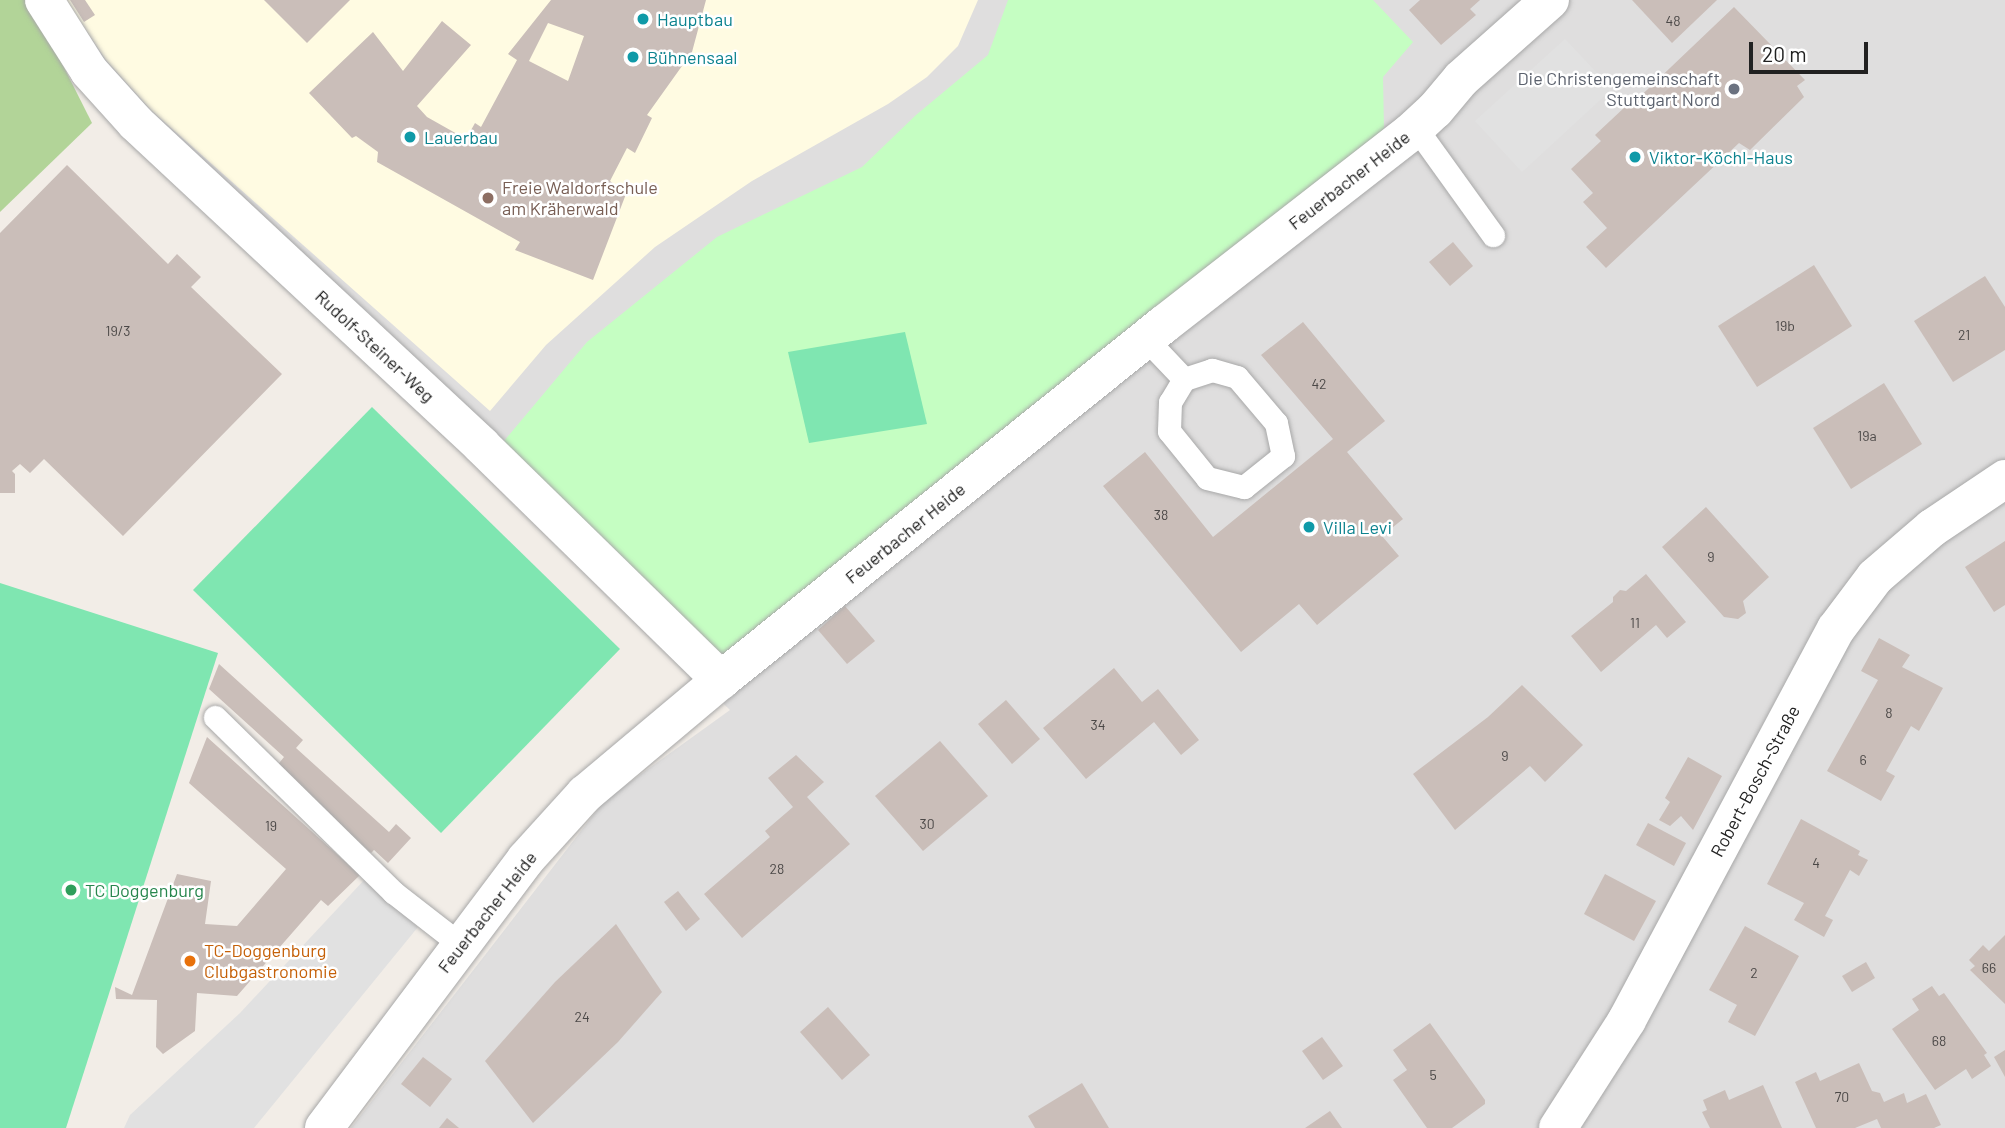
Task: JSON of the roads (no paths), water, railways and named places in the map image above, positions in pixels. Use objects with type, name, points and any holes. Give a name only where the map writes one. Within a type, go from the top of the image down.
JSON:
[{"type":"street","name":"Rudolf-Steiner-Weg","points":[[44,0],[89,71],[136,123],[481,445],[720,680]]},
{"type":"street","name":"Feuerbacher Heide","points":[[324,1128],[526,859],[585,794],[720,680],[1146,339],[1416,128],[1461,79],[1550,0]]},
{"type":"street","name":"Robert-Bosch-Straße","points":[[1558,1128],[1627,1020],[1836,629],[1875,577],[1932,528],[2005,479]]},
{"type":"lane","points":[[1416,128],[1493,235]]},
{"type":"lane","points":[[1146,339],[1184,379]]},
{"type":"lane","points":[[1213,370],[1237,377],[1276,423],[1283,456],[1244,487],[1208,478],[1169,431],[1170,402],[1184,379],[1213,370]]},
{"type":"lane","points":[[215,717],[393,892],[461,945]]},
{"type":"place","name":"Hauptbau","points":[[643,19]]},
{"type":"place","name":"Bühnensaal","points":[[633,57]]},
{"type":"place","name":"Die Christengemeinschaft Stuttgart Nord","points":[[1734,89]]},
{"type":"place","name":"Lauerbau","points":[[410,137]]},
{"type":"place","name":"Viktor-Köchl-Haus","points":[[1635,157]]},
{"type":"place","name":"Freie Waldorfschule am Kräherwald","points":[[488,198]]},
{"type":"place","name":"Villa Levi","points":[[1309,527]]},
{"type":"place","name":"TC Doggenburg","points":[[71,890]]},
{"type":"place","name":"TC-Doggenburg Clubgastronomie","points":[[190,961]]}]
